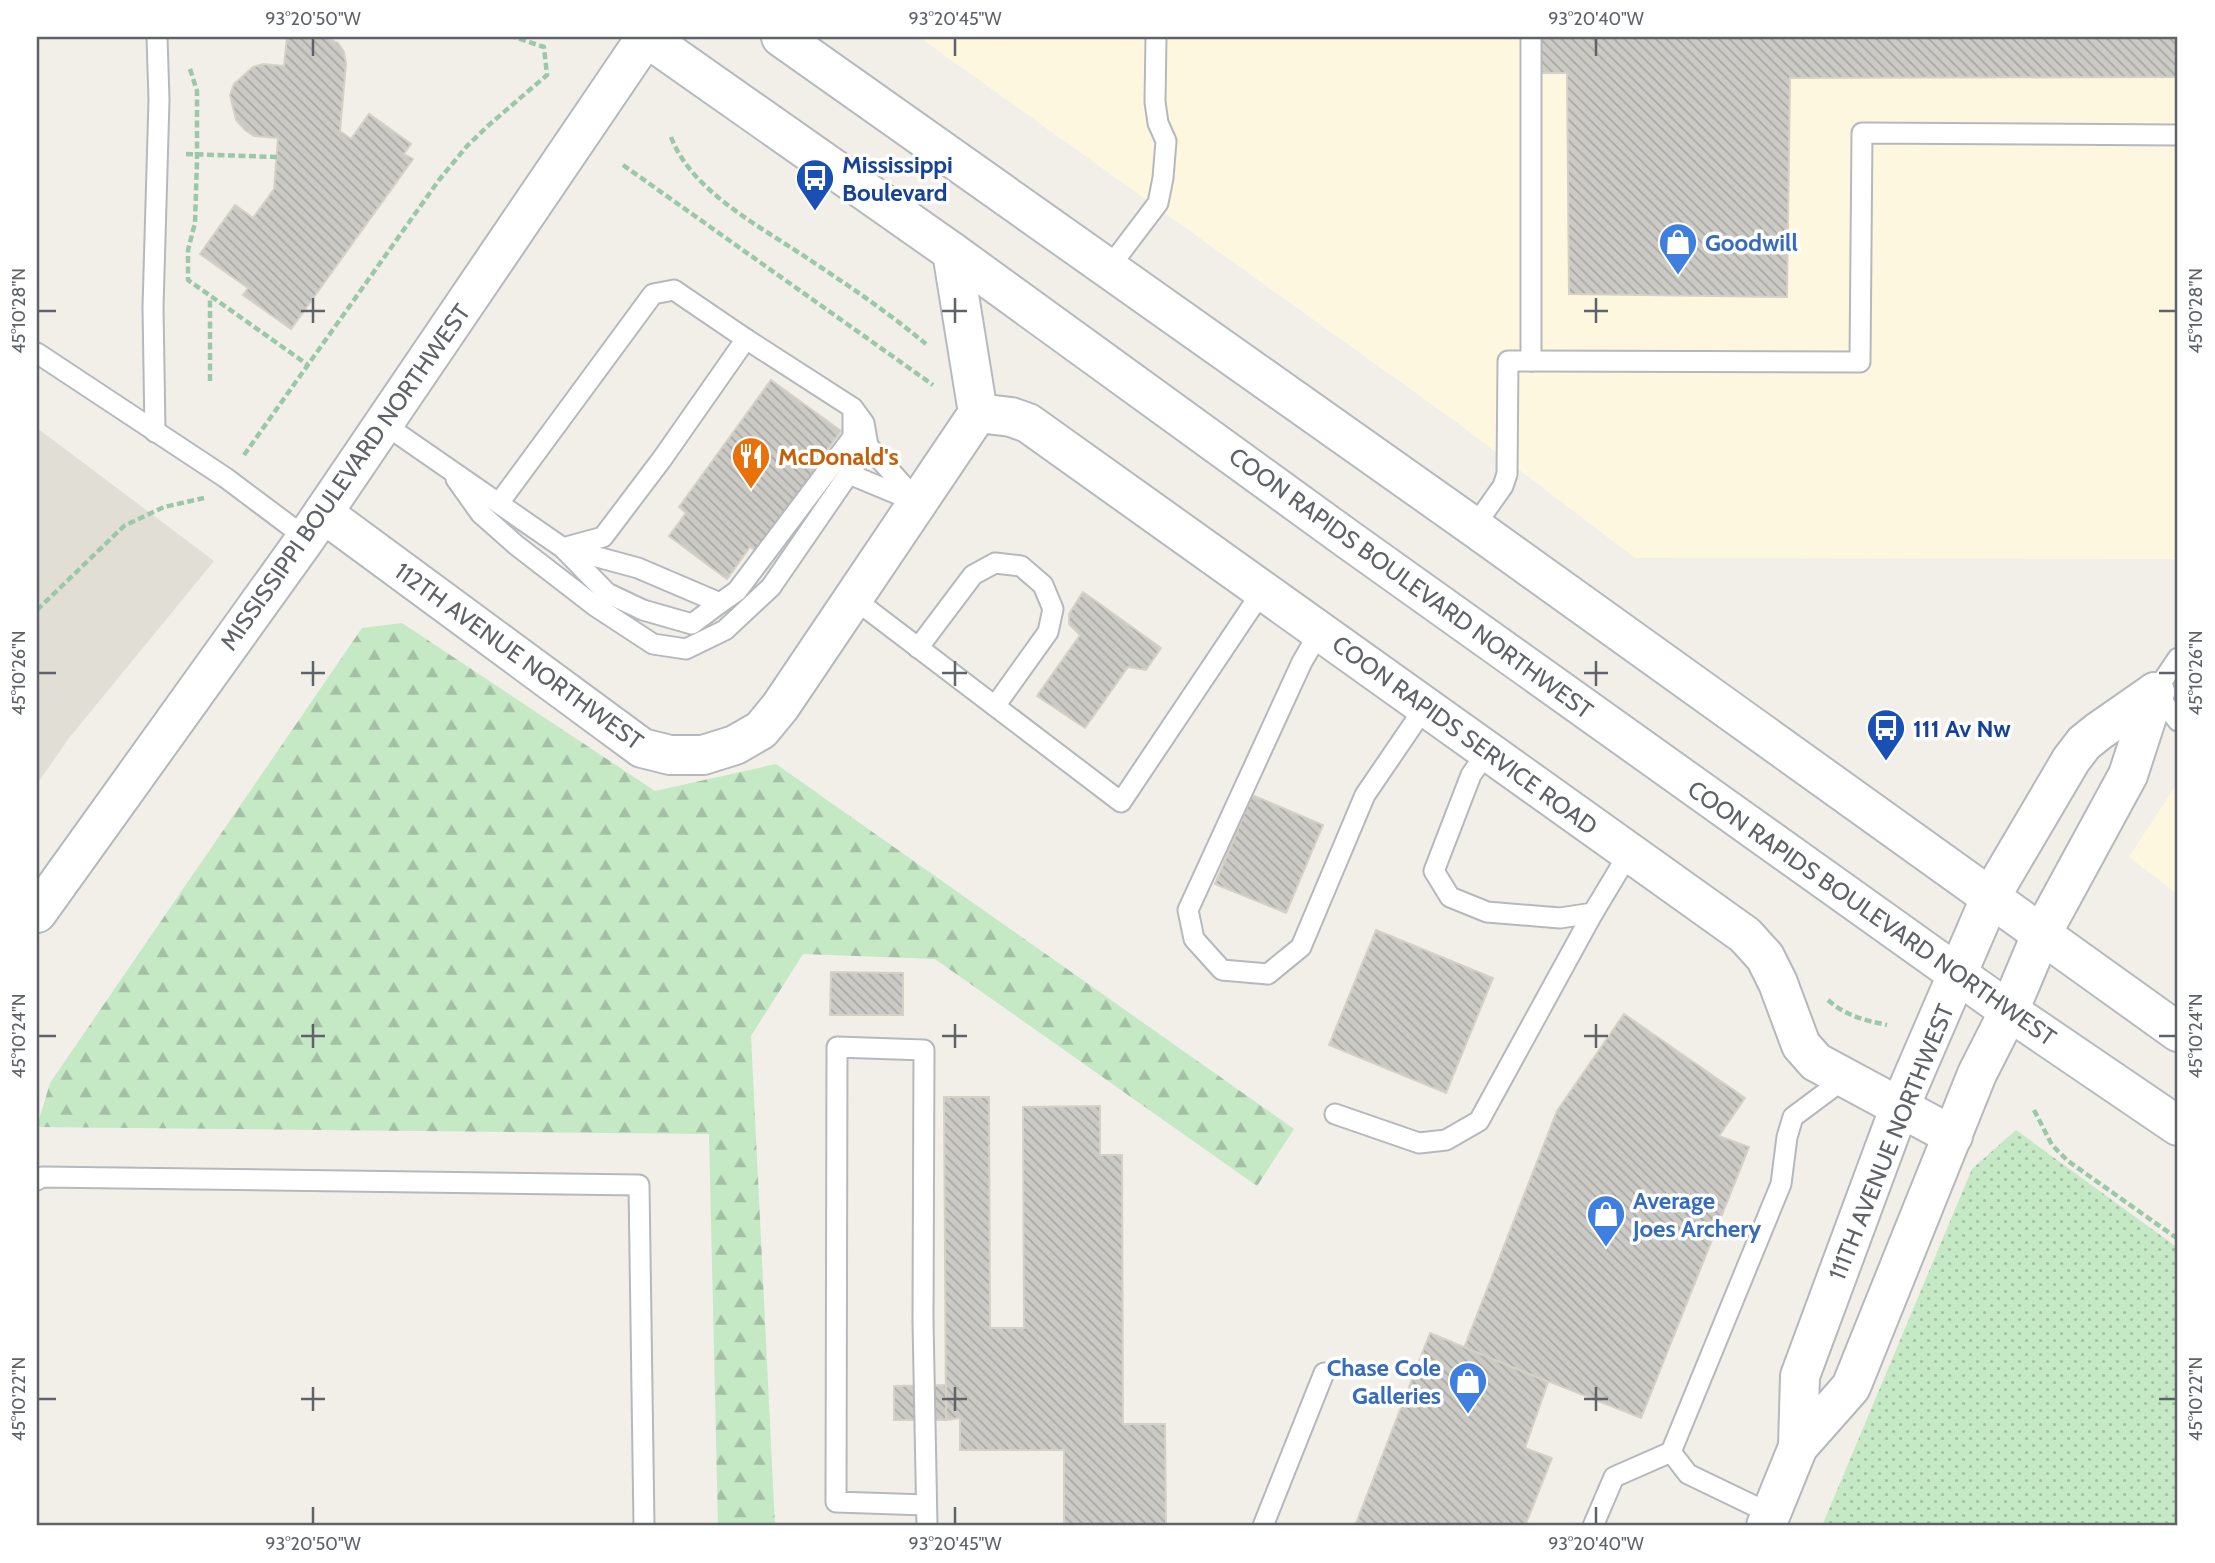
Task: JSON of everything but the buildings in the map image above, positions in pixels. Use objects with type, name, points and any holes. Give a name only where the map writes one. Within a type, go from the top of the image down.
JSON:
[{"type":"street","name":"COON RAPIDS BOULEVARD NORTHWEST","points":[[646,37],[952,251],[1349,540],[2009,1011],[2178,1126]]},
{"type":"street","name":"MISSISSIPPI BOULEVARD NORTHWEST","points":[[37,913],[314,526],[646,37]]},
{"type":"street","points":[[782,37],[1474,527],[2178,1032]]},
{"type":"street","points":[[952,251],[978,413]]},
{"type":"street","name":"112TH AVENUE NORTHWEST","points":[[314,526],[642,748],[670,755],[703,755],[735,744],[761,730],[780,707],[978,413]]},
{"type":"street","name":"COON RAPIDS SERVICE ROAD","points":[[978,413],[1011,417],[1028,423],[1745,935],[1765,957],[1778,983],[1801,1045],[1816,1062],[1953,1136]]},
{"type":"street","name":"111TH AVENUE NORTHWEST","points":[[1798,1447],[1800,1376],[1899,1109],[1991,896],[2071,760],[2084,743],[2155,692]]},
{"type":"street","name":"111TH AVENUE NORTHWEST","points":[[1769,1520],[1798,1447],[1851,1387],[1977,1074],[2009,1011],[2042,934],[2128,775],[2155,692]]},
{"type":"lane","points":[[155,432],[153,307],[159,100],[157,37]]},
{"type":"lane","points":[[1108,268],[1158,203],[1166,141],[1158,123],[1155,102],[1156,37]]},
{"type":"lane","points":[[1531,37],[1531,361]]},
{"type":"lane","points":[[1474,527],[1503,486],[1507,474],[1508,361],[1860,362],[1862,133],[2178,135]]},
{"type":"lane","points":[[499,503],[653,294],[674,290],[853,408],[864,423],[867,446],[918,502]]},
{"type":"lane","points":[[563,548],[603,537],[746,339]]},
{"type":"lane","points":[[37,353],[226,478],[314,526]]},
{"type":"lane","points":[[384,424],[563,548],[607,593],[643,610],[692,624],[737,591],[853,437],[853,408]]},
{"type":"lane","points":[[447,467],[481,514],[516,545],[595,606],[653,644],[685,649],[725,630],[771,586],[867,446]]},
{"type":"lane","points":[[849,474],[918,502]]},
{"type":"lane","points":[[563,548],[638,568],[720,603]]},
{"type":"lane","points":[[918,648],[973,575],[995,563],[1021,566],[1043,584],[1053,609],[1048,632],[995,706]]},
{"type":"lane","points":[[853,598],[1121,802],[1263,590]]},
{"type":"lane","points":[[1320,631],[1302,662],[1188,910],[1194,939],[1222,970],[1268,974],[1301,947],[1365,795],[1425,707]]},
{"type":"lane","points":[[2178,658],[2155,692],[2178,721]]},
{"type":"lane","points":[[1487,752],[1471,775],[1434,870],[1450,897],[1487,912],[1560,918],[1593,913]]},
{"type":"lane","points":[[1335,1114],[1419,1143],[1446,1140],[1479,1121],[1593,913],[1629,853]]},
{"type":"lane","points":[[926,1504],[836,1502],[837,1048],[924,1050],[923,1321],[927,1526]]},
{"type":"lane","points":[[1593,1526],[1614,1477],[1671,1452],[1782,1184],[1787,1137],[1793,1117],[1844,1079]]},
{"type":"lane","points":[[37,1180],[42,1177],[639,1185],[645,1526]]},
{"type":"lane","points":[[1263,1526],[1324,1373]]},
{"type":"lane","points":[[1671,1452],[1688,1475],[1769,1520]]},
{"type":"path","points":[[239,460],[439,180],[467,146],[547,75],[544,47],[514,37]]},
{"type":"path","points":[[186,60],[197,91],[195,223],[188,250],[188,280],[308,365]]},
{"type":"path","points":[[671,137],[682,161],[709,190],[885,310],[929,347]]},
{"type":"path","points":[[157,155],[277,157]]},
{"type":"path","points":[[623,165],[940,390]]},
{"type":"path","points":[[210,297],[210,382]]},
{"type":"path","points":[[37,610],[124,526],[164,508],[213,495]]},
{"type":"path","points":[[2034,1110],[2052,1145],[2068,1161],[2178,1238]]},
{"type":"shaded area","points":[[919,37],[2178,37],[2178,559],[1635,558],[1455,421]]},
{"type":"shaded area","points":[[37,428],[214,561],[69,738],[37,784]]},
{"type":"shaded area","points":[[2178,782],[2178,895],[2129,857]]},
{"type":"green space","points":[[402,623],[655,791],[776,764],[1294,1129],[1257,1186],[935,959],[803,954],[751,1036],[775,1526],[718,1526],[709,1134],[37,1127],[50,1083],[362,628]]},
{"type":"green space","points":[[2016,1130],[2178,1248],[2178,1526],[1822,1526],[1972,1169]]},
{"type":"place","name":"Mississippi Boulevard","points":[[815,212]]},
{"type":"place","name":"Goodwill","points":[[1678,276]]},
{"type":"place","name":"McDonald's","points":[[751,490]]},
{"type":"place","name":"111 Av Nw","points":[[1886,762]]},
{"type":"place","name":"Average Joes Archery","points":[[1606,1248]]},
{"type":"place","name":"Chase Cole Galleries","points":[[1468,1415]]}]
